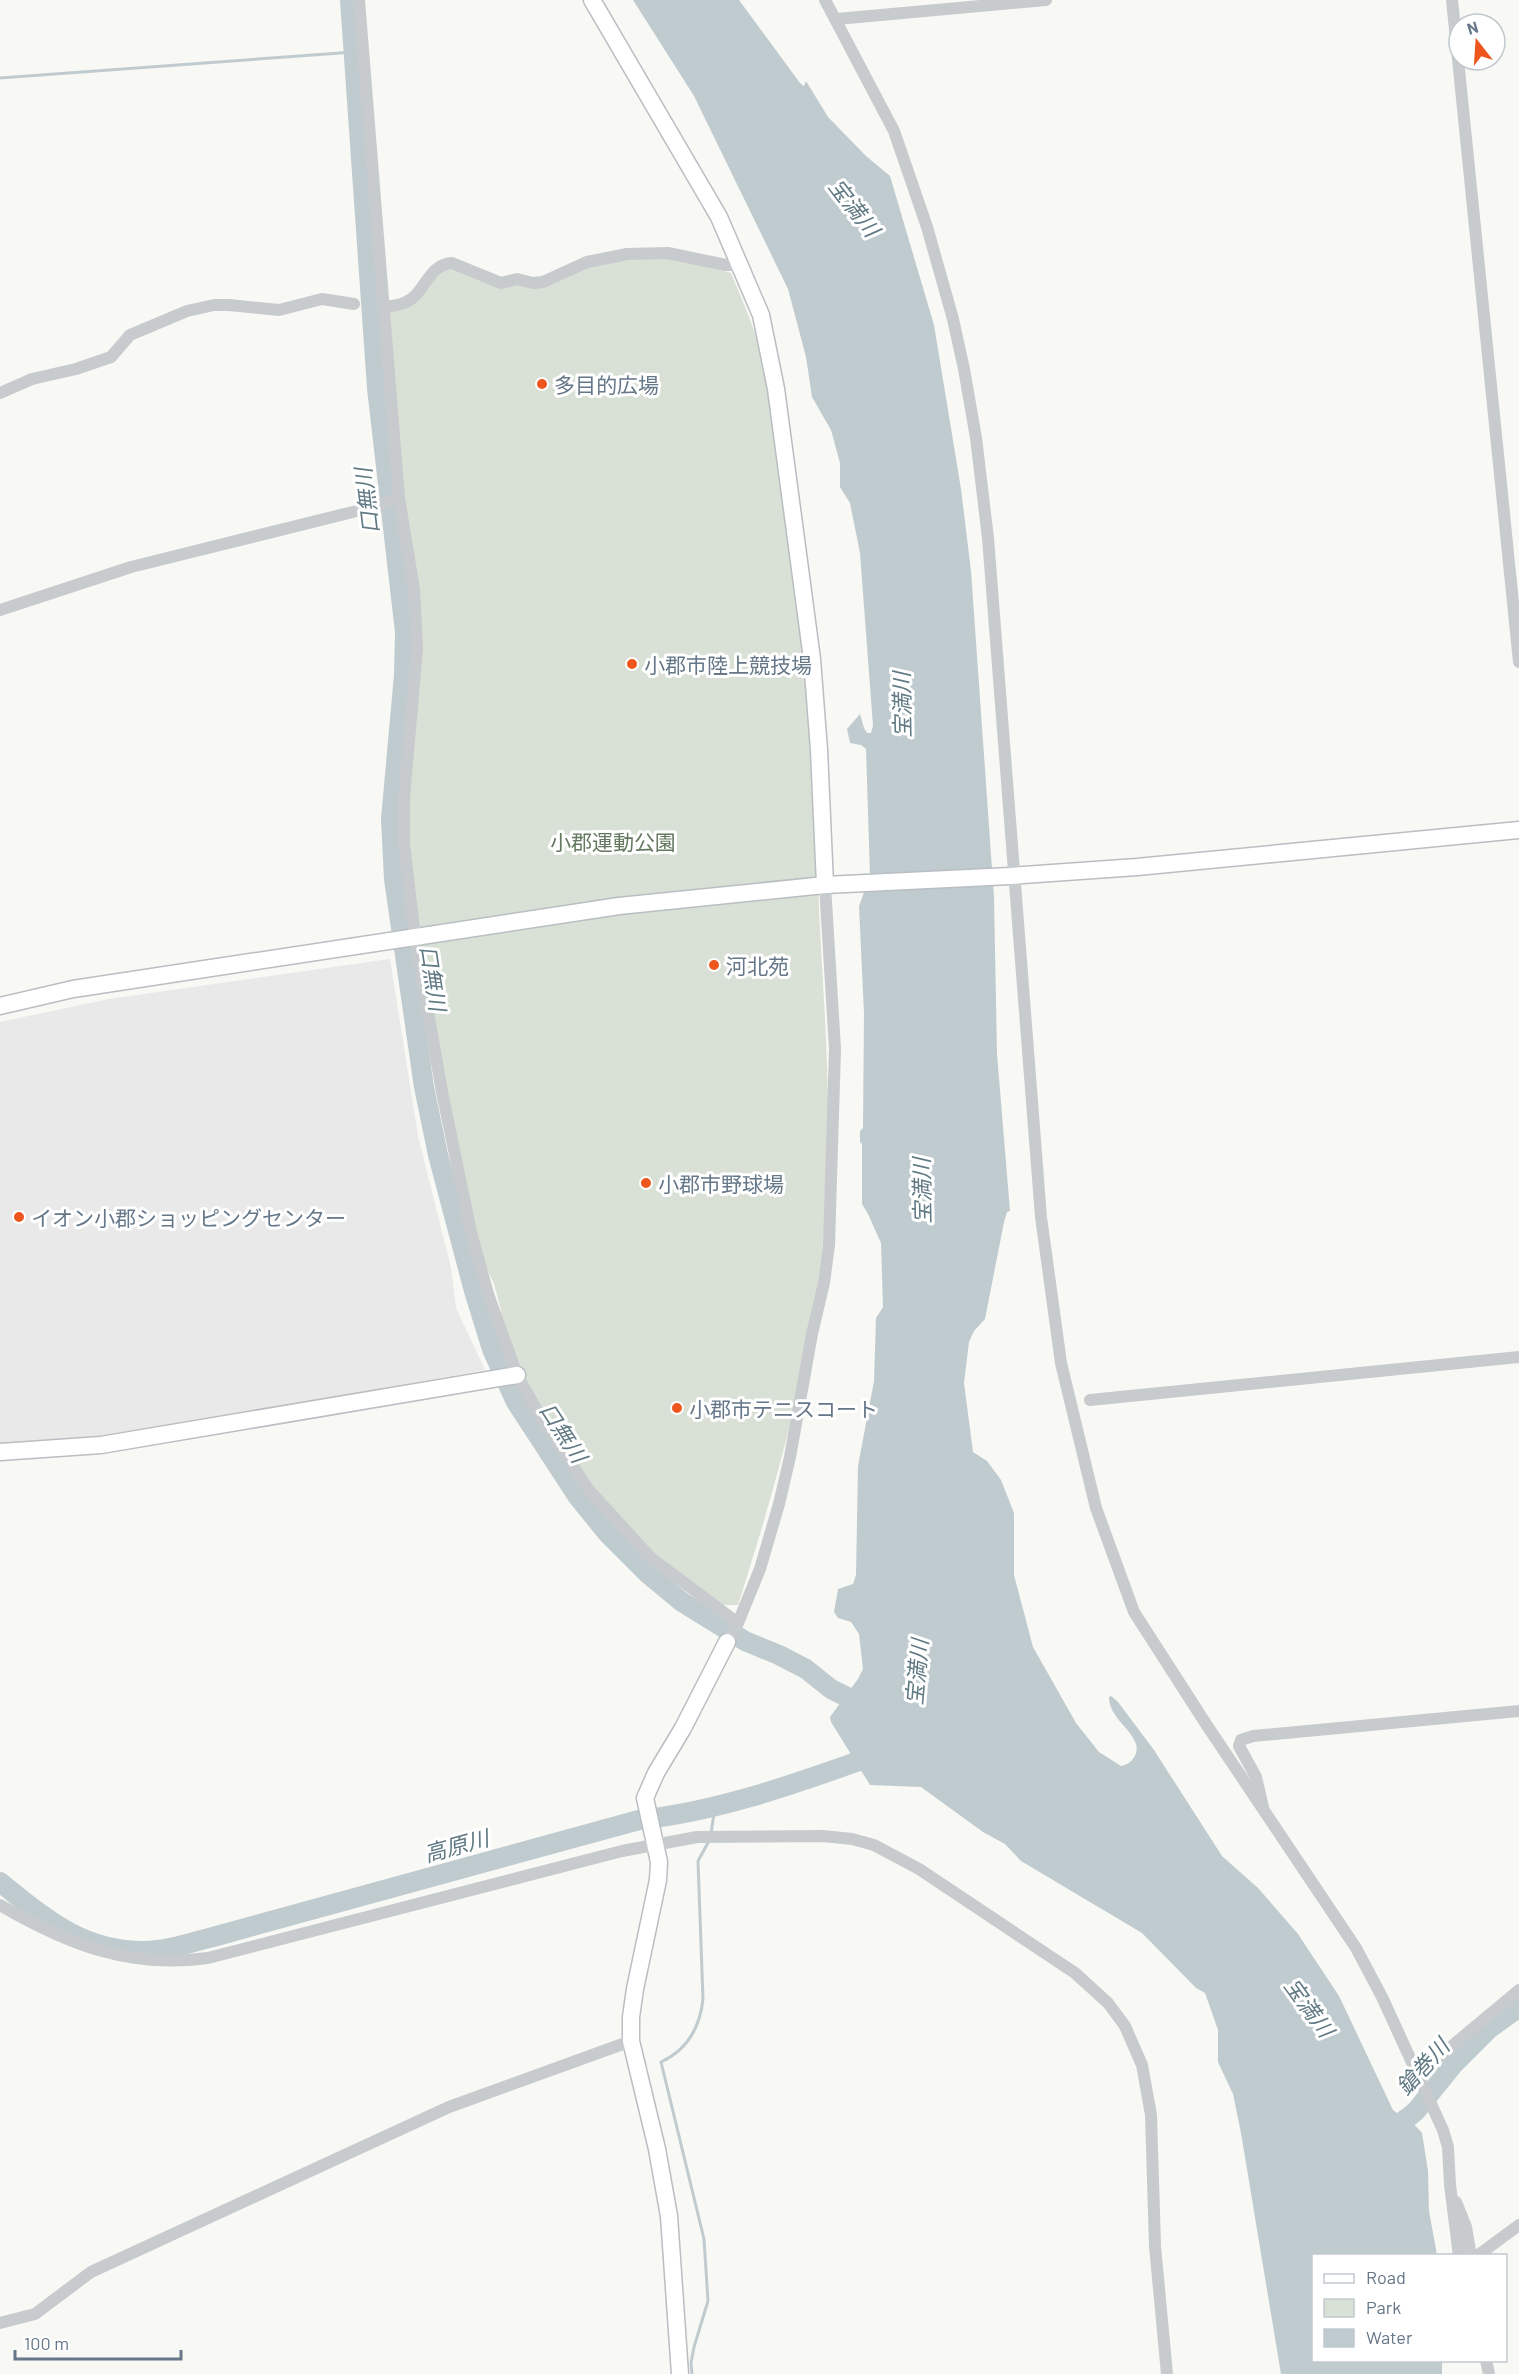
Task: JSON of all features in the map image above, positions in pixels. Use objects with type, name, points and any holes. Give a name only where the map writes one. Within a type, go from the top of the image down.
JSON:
[{"type":"street","points":[[359,0],[399,498],[414,589],[417,648],[404,798],[404,844],[415,937],[442,1092],[471,1232],[488,1294],[517,1375],[539,1414],[588,1489],[651,1558],[738,1623]]},
{"type":"street","points":[[592,0],[719,217],[761,315],[771,355],[800,560],[812,659],[832,885],[835,1049],[829,1245],[824,1284],[812,1334],[786,1475],[760,1569],[738,1623],[683,1728],[656,1773],[645,1798],[659,1862],[658,1880],[635,1989],[631,2017],[631,2041],[657,2149],[669,2216],[680,2374]]},
{"type":"street","points":[[825,0],[894,130],[940,269],[964,369],[976,438],[988,538],[1012,876],[1044,1238],[1061,1363],[1096,1508],[1134,1612],[1263,1811],[1356,1948],[1382,1997],[1443,2130],[1448,2147],[1459,2254]]},
{"type":"street","points":[[837,19],[1046,0]]},
{"type":"street","points":[[1452,0],[1519,662]]},
{"type":"street","points":[[383,308],[407,302],[434,269],[447,263],[501,283],[518,279],[533,283],[543,282],[587,262],[627,254],[668,253],[726,265],[741,265]]},
{"type":"street","points":[[0,393],[32,379],[76,369],[111,357],[130,335],[187,311],[229,304],[279,310],[322,299],[354,304]]},
{"type":"street","points":[[0,610],[131,567],[377,506],[399,498]]},
{"type":"street","points":[[0,1006],[73,989],[619,906],[832,885],[1012,876],[1255,856],[1519,830]]},
{"type":"street","points":[[1090,1400],[1519,1357]]},
{"type":"street","points":[[0,1452],[112,1444],[517,1375]]},
{"type":"street","points":[[1263,1811],[1263,1800],[1256,1777],[1239,1746],[1241,1740],[1253,1736],[1519,1711]]},
{"type":"street","points":[[0,1905],[35,1926],[89,1948],[132,1958],[178,1962],[208,1958],[655,1843],[697,1837],[823,1836],[852,1839],[874,1845],[919,1869],[1075,1972],[1108,2003],[1133,2041],[1146,2084],[1150,2115],[1155,2246],[1167,2374]]},
{"type":"street","points":[[1434,2061],[1519,1990]]},
{"type":"street","points":[[0,2323],[35,2314],[91,2272],[449,2107],[631,2041]]},
{"type":"street","points":[[1451,2194],[1459,2206],[1471,2254]]},
{"type":"street","points":[[1480,2254],[1519,2225]]},
{"type":"shaded area","name":"イオン小郡ショッピングセンター","points":[[390,959],[418,1136],[451,1268],[456,1308],[485,1370],[98,1437],[0,1444],[0,1022],[109,999]]},
{"type":"green space","name":"小郡運動公園","points":[[666,256],[731,273],[758,346],[770,399],[805,674],[814,798],[828,1090],[825,1225],[814,1312],[797,1397],[738,1605],[721,1605],[654,1555],[588,1483],[526,1382],[502,1323],[494,1284],[481,1255],[443,1091],[409,854],[409,802],[420,648],[387,314],[404,307],[439,270],[451,266],[507,285],[602,261]]},
{"type":"water","name":"宝満川","points":[[633,0],[739,0],[800,83],[804,86],[806,81],[828,117],[866,156],[890,176],[934,325],[961,489],[971,571],[994,897],[997,1054],[1010,1211],[1007,1212],[1004,1222],[985,1319],[974,1331],[969,1342],[964,1383],[973,1452],[987,1461],[1001,1480],[1014,1513],[1014,1575],[1033,1647],[1076,1723],[1099,1752],[1121,1766],[1133,1758],[1137,1748],[1133,1738],[1112,1710],[1109,1697],[1111,1696],[1118,1702],[1154,1750],[1222,1856],[1258,1888],[1298,1934],[1339,1996],[1393,2110],[1397,2113],[1401,2110],[1422,2133],[1428,2171],[1429,2211],[1437,2254],[1312,2254],[1312,2362],[1442,2362],[1442,2374],[1281,2374],[1241,2133],[1233,2094],[1218,2062],[1218,2030],[1205,1993],[1196,1988],[1142,1933],[1021,1861],[1005,1844],[983,1832],[921,1787],[870,1785],[831,1722],[830,1717],[863,1669],[859,1634],[851,1622],[838,1618],[834,1612],[838,1589],[853,1584],[856,1575],[858,1466],[874,1381],[876,1318],[883,1307],[881,1243],[862,1204],[862,1144],[860,1142],[860,1131],[863,1128],[864,1013],[859,906],[870,876],[866,749],[861,745],[850,743],[847,729],[860,714],[867,733],[871,733],[873,726],[860,553],[850,503],[840,487],[840,463],[831,430],[812,397],[806,357],[788,289],[694,96]]},
{"type":"waterway","name":"口無川","points":[[350,0],[377,388],[405,632],[404,675],[391,819],[394,879],[424,1087],[438,1155],[474,1291],[492,1349],[516,1402],[578,1497],[608,1534],[647,1573],[682,1602],[745,1641],[806,1669],[831,1689],[857,1702],[871,1703]]},
{"type":"waterway","points":[[0,78],[354,52]]},
{"type":"waterway","name":"高原川","points":[[0,1882],[33,1909],[84,1939],[124,1950],[163,1950],[639,1820],[701,1810],[762,1794],[882,1753]]},
{"type":"waterway","points":[[711,1834],[715,1806]]},
{"type":"waterway","points":[[692,2374],[691,2363],[694,2347],[708,2301],[704,2239],[661,2062],[685,2044],[699,2019],[703,1999],[698,1861],[709,1841]]},
{"type":"waterway","name":"鎗巻川","points":[[1388,2134],[1416,2111],[1453,2065],[1489,2029],[1519,2007]]},
{"type":"place","name":"多目的広場","points":[[542,384]]},
{"type":"place","name":"小郡市陸上競技場","points":[[632,664]]},
{"type":"place","name":"河北苑","points":[[714,965]]},
{"type":"place","name":"小郡市野球場","points":[[646,1183]]},
{"type":"place","name":"イオン小郡ショッピングセンター","points":[[19,1217]]},
{"type":"place","name":"小郡市テニスコート","points":[[677,1408]]}]
